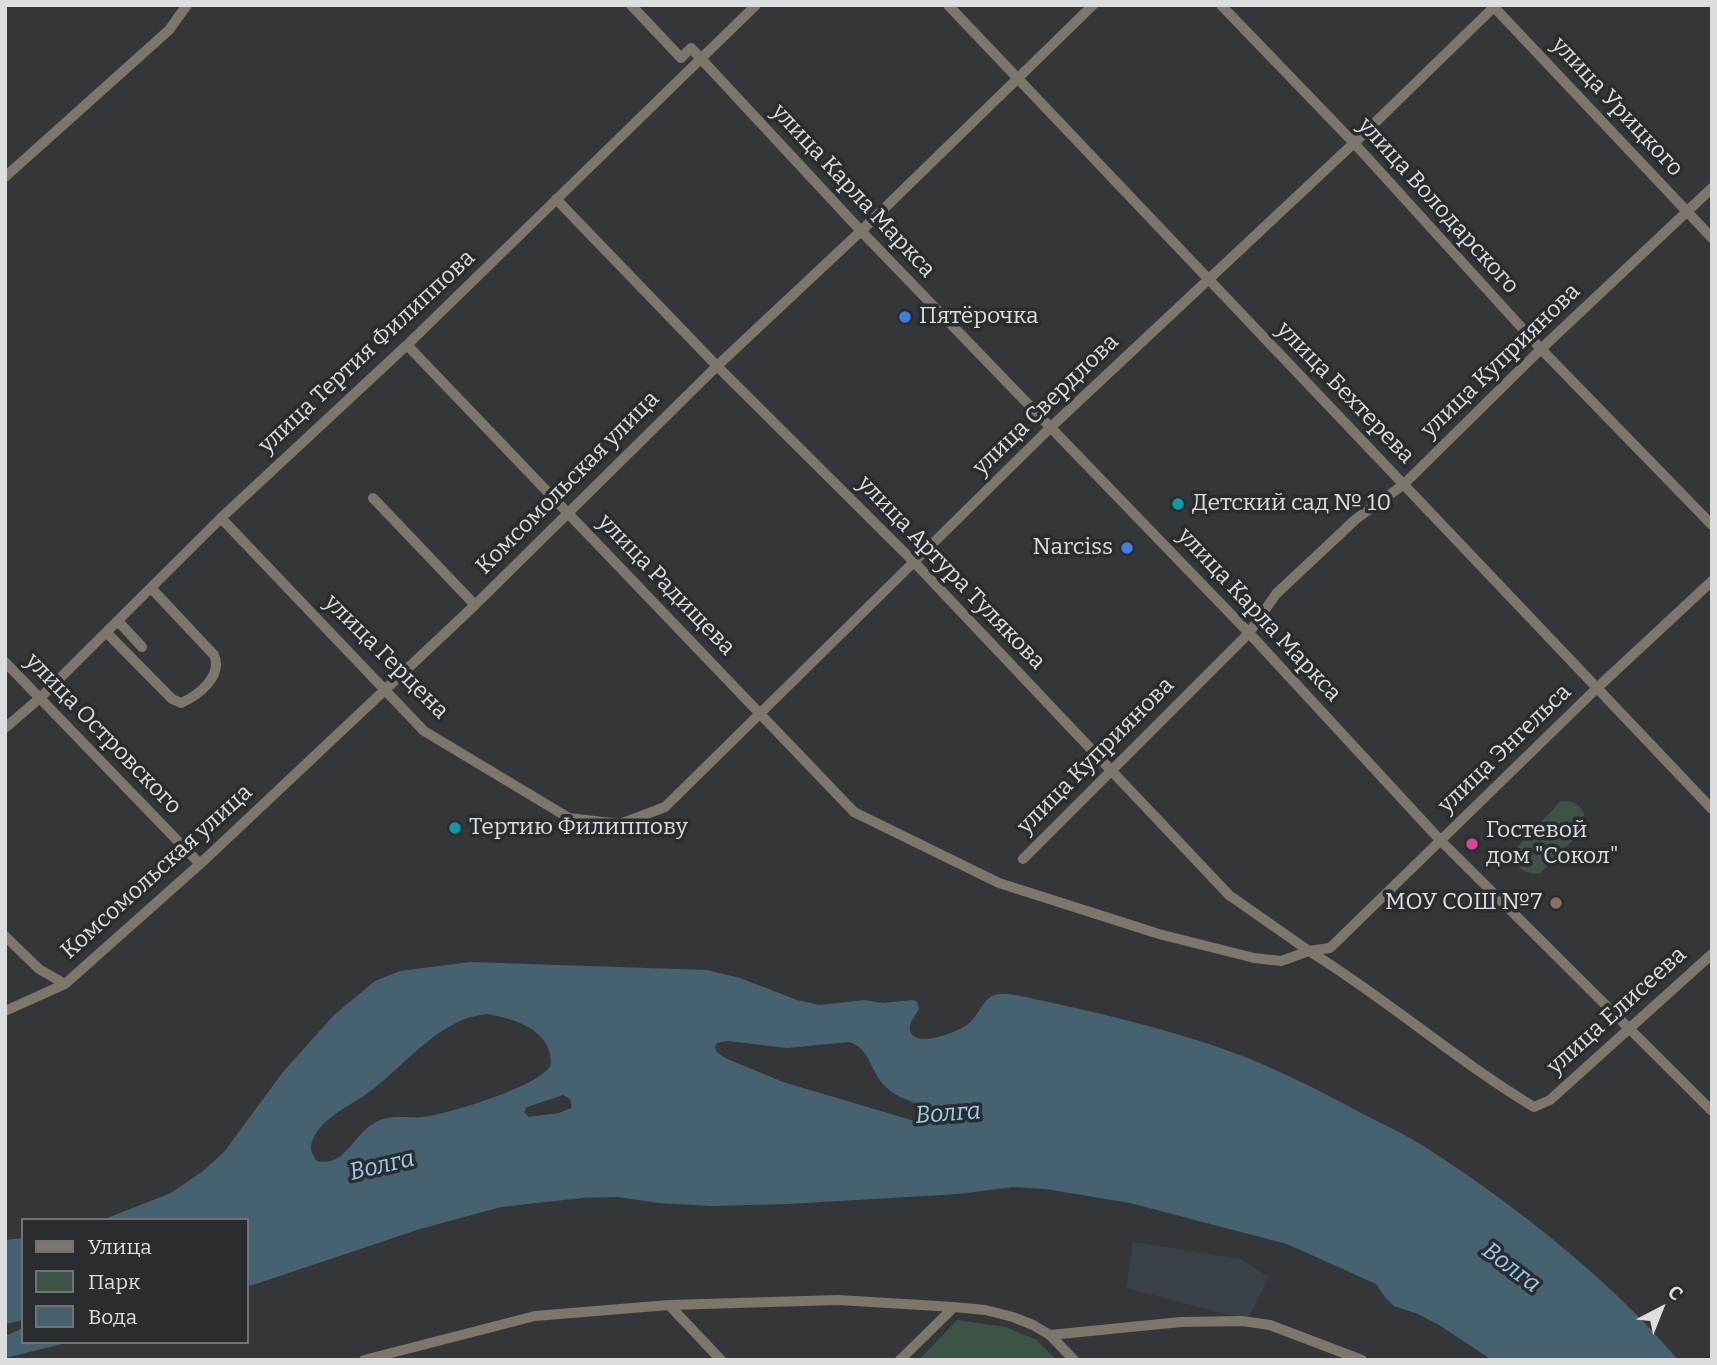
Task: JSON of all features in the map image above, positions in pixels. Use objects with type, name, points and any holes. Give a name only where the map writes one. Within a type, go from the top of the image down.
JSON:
[{"type":"street","points":[[5,177],[169,30],[187,5]]},
{"type":"street","points":[[631,5],[681,58],[691,48],[697,56]]},
{"type":"street","name":"улица Тертия Филиппова","points":[[5,728],[107,633],[221,518],[407,345],[556,200],[697,56],[756,5]]},
{"type":"street","name":"улица Бехтерева","points":[[948,5],[1712,809]]},
{"type":"street","name":"Комсомольская улица","points":[[5,1011],[65,984],[200,864],[475,605],[717,366],[1093,5]]},
{"type":"street","name":"улица Володарского","points":[[1221,5],[1354,143],[1541,349],[1712,525]]},
{"type":"street","name":"улица Свердлова","points":[[620,824],[666,807],[1051,428],[1354,143],[1494,6]]},
{"type":"street","name":"улица Урицкого","points":[[1494,6],[1712,238]]},
{"type":"street","name":"улица Карла Маркса","points":[[697,56],[860,231],[1250,633],[1441,841],[1712,1111]]},
{"type":"street","name":"улица Куприянова","points":[[1023,859],[1250,633],[1276,594],[1356,519],[1404,485],[1541,349],[1712,188]]},
{"type":"street","name":"улица Артура Тулякова","points":[[556,200],[717,366],[915,563],[1229,895],[1342,971],[1516,1096],[1534,1107],[1550,1100]]},
{"type":"street","name":"улица Радищева","points":[[407,345],[854,812],[999,883],[1159,934],[1254,958],[1282,961],[1309,951]]},
{"type":"street","points":[[373,498],[475,605]]},
{"type":"street","name":"улица Герцена","points":[[221,518],[424,731],[569,818],[620,824]]},
{"type":"street","name":"улица Энгельса","points":[[1309,951],[1330,948],[1597,688],[1712,581]]},
{"type":"street","points":[[107,633],[172,699],[181,703],[215,676],[218,664],[214,655],[151,587]]},
{"type":"street","points":[[118,621],[142,647]]},
{"type":"street","name":"улица Островского","points":[[5,662],[200,864]]},
{"type":"street","points":[[5,936],[39,969],[65,984]]},
{"type":"street","name":"улица Елисеева","points":[[1550,1100],[1712,954]]},
{"type":"street","points":[[368,1359],[535,1315],[668,1305],[838,1300],[985,1310],[1013,1317],[1050,1335],[1074,1360]]},
{"type":"street","points":[[668,1305],[721,1360]]},
{"type":"street","points":[[900,1360],[954,1307]]},
{"type":"street","points":[[1050,1335],[1181,1322],[1242,1321],[1270,1325],[1362,1360]]},
{"type":"shaded area","points":[[1133,1242],[1241,1259],[1269,1277],[1248,1319],[1210,1310],[1126,1288]]},
{"type":"green space","points":[[1561,801],[1573,802],[1581,808],[1585,817],[1584,829],[1541,873],[1524,871],[1517,865],[1516,848]]},
{"type":"green space","points":[[957,1320],[1005,1327],[1037,1340],[1056,1360],[919,1360]]},
{"type":"water","name":"Волга","points":[[470,962],[707,970],[740,978],[797,1000],[819,1005],[865,1000],[883,1003],[913,1000],[917,1002],[919,1009],[910,1029],[912,1035],[918,1038],[946,1035],[963,1027],[989,998],[999,994],[1016,995],[1155,1028],[1237,1054],[1281,1072],[1422,1145],[1490,1191],[1558,1243],[1622,1300],[1678,1360],[1492,1360],[1439,1325],[1394,1306],[1376,1284],[1287,1244],[1130,1203],[1045,1189],[1013,1187],[958,1194],[788,1204],[711,1206],[618,1197],[501,1207],[420,1229],[248,1287],[248,1218],[107,1218],[171,1193],[203,1171],[224,1152],[283,1072],[334,1015],[375,981],[400,971]],"holes":[[[487,1014],[523,1024],[539,1035],[549,1050],[551,1060],[550,1066],[543,1074],[511,1090],[470,1105],[434,1115],[380,1120],[363,1132],[336,1159],[317,1161],[311,1144],[325,1122],[372,1090],[444,1030],[464,1019]],[[728,1041],[787,1048],[849,1042],[856,1045],[889,1090],[926,1109],[932,1116],[920,1122],[911,1120],[783,1082],[725,1058],[715,1047],[717,1043]],[[563,1095],[569,1099],[571,1108],[559,1113],[529,1117],[524,1112],[527,1107]]]},
{"type":"water","points":[[21,1238],[21,1320],[5,1324],[5,1240]]},
{"type":"water","points":[[21,1329],[21,1344],[62,1344],[5,1358],[5,1336]]},
{"type":"place","name":"Пятёрочка","points":[[905,317]]},
{"type":"place","name":"Детский сад № 10","points":[[1178,504]]},
{"type":"place","name":"Narciss","points":[[1127,548]]},
{"type":"place","name":"Тертию Филиппову","points":[[455,828]]},
{"type":"place","name":"Гостевой дом \"Сокол\"","points":[[1472,844]]},
{"type":"place","name":"МОУ СОШ №7","points":[[1556,903]]}]
